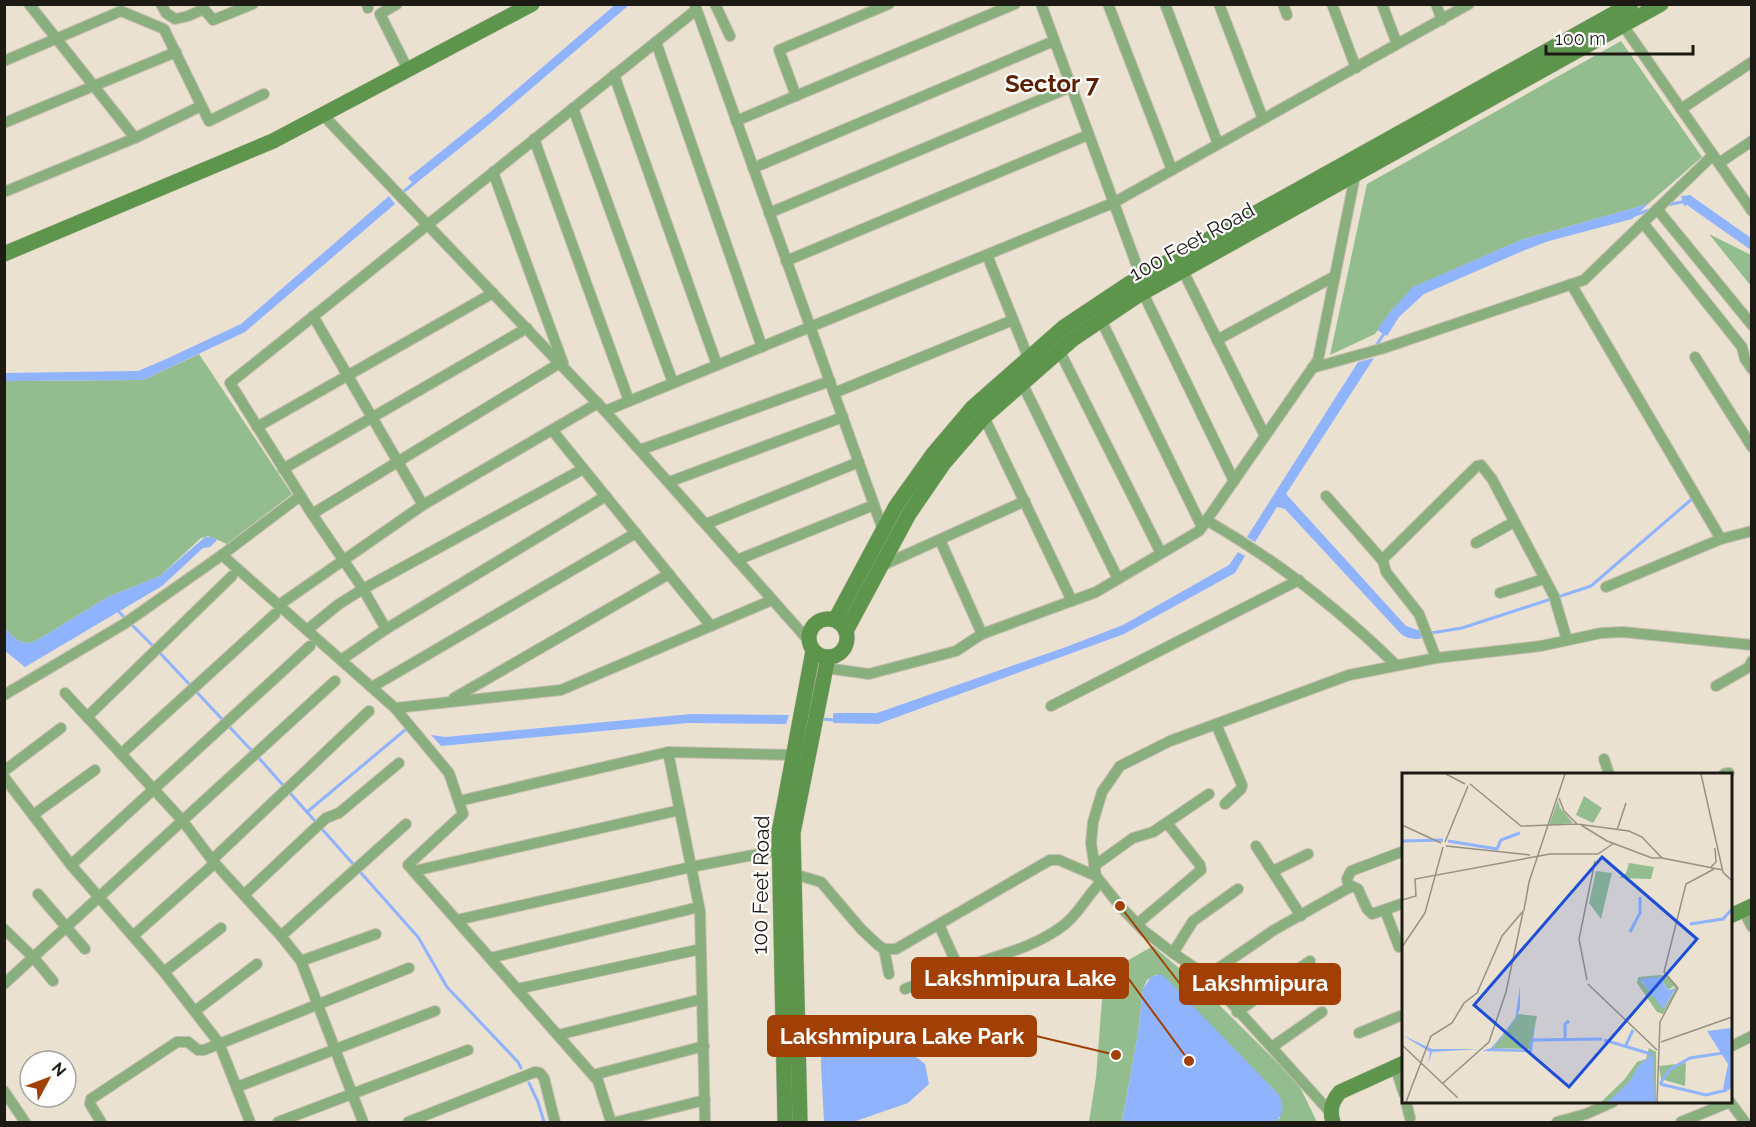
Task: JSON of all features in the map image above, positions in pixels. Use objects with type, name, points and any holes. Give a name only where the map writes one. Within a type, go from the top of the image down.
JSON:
[{"type":"main road","points":[[4,254],[273,141],[532,4]]},
{"type":"main road","name":"100 Feet Road","points":[[840,625],[944,463],[984,417],[1073,339],[1143,293],[1355,176],[1619,20],[1631,4]]},
{"type":"main road","name":"100 Feet Road","points":[[840,625],[896,506],[933,454],[972,408],[1064,327],[1141,277],[1359,156],[1619,20],[1661,4]]},
{"type":"main road","name":"100 Feet Road","points":[[785,1122],[779,832],[800,757],[810,707],[827,663],[843,651],[847,641],[840,625],[827,619],[817,622],[810,631],[810,707]]},
{"type":"main road","points":[[811,646],[827,663]]},
{"type":"main road","name":"100 Feet Road","points":[[800,757],[794,834],[800,1122]]},
{"type":"main road","points":[[1331,1117],[1333,1100],[1340,1092],[1399,1064]]},
{"type":"street","points":[[29,4],[135,138]]},
{"type":"street","points":[[161,4],[166,13],[175,19],[204,9],[213,20],[253,4]]},
{"type":"street","points":[[397,4],[380,14],[408,70]]},
{"type":"street","points":[[715,4],[730,36]]},
{"type":"street","points":[[796,96],[779,50],[868,9],[889,4]]},
{"type":"street","points":[[736,121],[1015,4]]},
{"type":"street","points":[[1041,4],[1141,277]]},
{"type":"street","points":[[1108,4],[1172,170]]},
{"type":"street","points":[[1165,4],[1218,144]]},
{"type":"street","points":[[1219,4],[1263,119]]},
{"type":"street","points":[[1332,4],[1356,68]]},
{"type":"street","points":[[1382,4],[1397,44]]},
{"type":"street","points":[[1436,4],[1442,20]]},
{"type":"street","points":[[121,754],[277,610],[342,559],[423,505],[552,430],[602,407],[629,401],[1113,203],[1469,4]]},
{"type":"street","points":[[386,629],[363,589],[300,496],[230,383],[656,42],[695,7],[883,530]]},
{"type":"street","points":[[4,62],[121,11],[164,28],[209,121],[264,94]]},
{"type":"street","points":[[1619,20],[1752,211]]},
{"type":"street","points":[[753,168],[1054,41]]},
{"type":"street","points":[[656,42],[762,347]]},
{"type":"street","points":[[4,123],[176,52]]},
{"type":"street","points":[[1681,109],[1752,62]]},
{"type":"street","points":[[614,75],[717,365]]},
{"type":"street","points":[[769,213],[1071,87]]},
{"type":"street","points":[[4,192],[135,138],[201,106]]},
{"type":"street","points":[[573,108],[673,383]]},
{"type":"street","points":[[323,115],[602,407],[811,646]]},
{"type":"street","points":[[786,261],[1088,135]]},
{"type":"street","points":[[534,139],[629,401]]},
{"type":"street","points":[[1312,368],[1384,348],[1584,280],[1657,209],[1716,159],[1752,141]]},
{"type":"street","points":[[827,663],[869,674],[956,651],[982,634],[1096,592],[1199,531],[1318,360],[1359,156]]},
{"type":"street","points":[[493,172],[562,366]]},
{"type":"street","points":[[1657,209],[1752,325]]},
{"type":"street","points":[[1645,221],[1742,346],[1745,359],[1752,369]]},
{"type":"street","points":[[987,255],[1028,357]]},
{"type":"street","points":[[1183,271],[1265,436]]},
{"type":"street","points":[[1217,340],[1335,276]]},
{"type":"street","points":[[1570,284],[1721,539]]},
{"type":"street","points":[[257,427],[493,293]]},
{"type":"street","points":[[1143,293],[1234,481]]},
{"type":"street","points":[[313,316],[423,505]]},
{"type":"street","points":[[834,393],[1013,320]]},
{"type":"street","points":[[1101,320],[1204,524],[1243,542],[1299,580],[1352,622],[1396,665]]},
{"type":"street","points":[[284,469],[526,328]]},
{"type":"street","points":[[1059,350],[1161,554]]},
{"type":"street","points":[[1695,357],[1752,447]]},
{"type":"street","points":[[312,514],[562,366]]},
{"type":"street","points":[[640,450],[830,381]]},
{"type":"street","points":[[1022,382],[1118,579]]},
{"type":"street","points":[[669,482],[843,417]]},
{"type":"street","points":[[984,417],[1072,601]]},
{"type":"street","points":[[552,430],[711,626]]},
{"type":"street","points":[[706,524],[859,462]]},
{"type":"street","points":[[1383,561],[1480,465],[1492,479],[1554,596],[1568,640]]},
{"type":"street","points":[[307,630],[339,604],[363,589],[583,469]]},
{"type":"street","points":[[4,695],[124,624],[222,555],[300,496]]},
{"type":"street","points":[[341,660],[386,629],[606,496]]},
{"type":"street","points":[[1326,496],[1383,561],[1386,572],[1419,614],[1436,658]]},
{"type":"street","points":[[880,566],[1024,501]]},
{"type":"street","points":[[737,560],[874,505]]},
{"type":"street","points":[[1476,543],[1514,522]]},
{"type":"street","points":[[1606,587],[1721,539],[1752,531]]},
{"type":"street","points":[[372,687],[636,533]]},
{"type":"street","points":[[940,540],[982,634]]},
{"type":"street","points":[[222,555],[277,610],[307,630],[395,708],[449,773],[464,814],[408,865],[598,1081],[611,1122]]},
{"type":"street","points":[[449,701],[669,574]]},
{"type":"street","points":[[87,717],[232,576]]},
{"type":"street","points":[[1500,593],[1544,579]]},
{"type":"street","points":[[1051,706],[1299,580]]},
{"type":"street","points":[[395,708],[561,690],[772,600]]},
{"type":"street","points":[[1331,1117],[1272,1047],[1237,1012],[1207,976],[1173,953],[1137,924],[1097,875],[1091,843],[1093,822],[1102,792],[1120,766],[1170,741],[1349,675],[1396,665],[1541,646],[1601,633],[1623,632],[1752,645]]},
{"type":"street","points":[[71,865],[309,646]]},
{"type":"street","points":[[1716,686],[1749,667],[1752,661]]},
{"type":"street","points":[[4,984],[335,681]]},
{"type":"street","points":[[65,693],[182,820],[214,861],[281,936],[301,962],[363,1122]]},
{"type":"street","points":[[133,936],[369,711]]},
{"type":"street","points":[[1216,724],[1242,785],[1241,789],[1226,804]]},
{"type":"street","points":[[4,771],[61,728]]},
{"type":"street","points":[[459,801],[668,752],[800,757]]},
{"type":"street","points":[[668,752],[699,907],[705,1122]]},
{"type":"street","points":[[1604,759],[1609,773]]},
{"type":"street","points":[[244,895],[319,825],[339,813],[399,763]]},
{"type":"street","points":[[33,815],[94,770]]},
{"type":"street","points":[[4,777],[71,865],[164,972],[219,1043],[249,1122]]},
{"type":"street","points":[[905,989],[1021,949],[1064,925],[1080,910],[1097,875],[1133,838],[1153,832],[1209,794]]},
{"type":"street","points":[[414,872],[680,810]]},
{"type":"street","points":[[1137,924],[1201,868],[1167,823]]},
{"type":"street","points":[[281,936],[406,824]]},
{"type":"street","points":[[1256,846],[1301,916]]},
{"type":"street","points":[[457,920],[691,867],[779,850]]},
{"type":"street","points":[[1349,888],[1347,876],[1351,871],[1402,852]]},
{"type":"street","points":[[1273,871],[1308,854]]},
{"type":"street","points":[[884,950],[896,949],[1050,860],[1059,860],[1097,875]]},
{"type":"street","points":[[794,874],[820,882],[861,929],[884,950],[889,974]]},
{"type":"street","points":[[1207,976],[1274,930],[1354,886],[1359,889],[1366,909],[1370,913],[1375,914],[1402,904]]},
{"type":"street","points":[[1173,953],[1193,921],[1238,889]]},
{"type":"street","points":[[38,894],[85,949]]},
{"type":"street","points":[[490,958],[699,907]]},
{"type":"street","points":[[1385,910],[1399,947]]},
{"type":"street","points":[[1742,911],[1752,927]]},
{"type":"street","points":[[939,925],[959,969]]},
{"type":"street","points":[[164,972],[221,928]]},
{"type":"street","points":[[4,929],[34,958],[53,981]]},
{"type":"street","points":[[301,962],[376,934]]},
{"type":"street","points":[[517,989],[701,949]]},
{"type":"street","points":[[1237,1012],[1310,962]]},
{"type":"street","points":[[195,1011],[257,964]]},
{"type":"street","points":[[101,1122],[90,1104],[91,1099],[177,1042],[188,1042],[198,1050],[204,1050],[409,968]]},
{"type":"street","points":[[558,1035],[702,999]]},
{"type":"street","points":[[237,1087],[435,1011]]},
{"type":"street","points":[[1272,1047],[1322,1012]]},
{"type":"street","points":[[1359,1034],[1402,1018]]},
{"type":"street","points":[[1732,1046],[1752,1036]]},
{"type":"street","points":[[593,1075],[704,1046]]},
{"type":"street","points":[[278,1122],[468,1050]]},
{"type":"street","points":[[1399,1064],[1402,1082]]},
{"type":"street","points":[[408,1122],[534,1072],[540,1073],[544,1078],[555,1122]]},
{"type":"street","points":[[4,1091],[25,1122]]},
{"type":"street","points":[[616,1122],[705,1100]]},
{"type":"street","points":[[1406,1103],[1410,1118]]},
{"type":"street","points":[[1557,1122],[1586,1114],[1609,1103]]},
{"type":"street","points":[[1681,1122],[1728,1103]]},
{"type":"street","points":[[1731,1103],[1745,1122]]},
{"type":"green space","points":[[1621,41],[1702,157],[1648,204],[1521,240],[1414,287],[1391,311],[1375,334],[1330,355],[1367,184]]},
{"type":"green space","points":[[1709,234],[1751,255],[1751,286]]},
{"type":"green space","points":[[199,354],[292,494],[227,544],[208,536],[201,538],[160,576],[108,597],[34,642],[25,643],[18,640],[5,629],[5,381],[143,380]]},
{"type":"green space","points":[[1153,946],[1200,986],[1298,1083],[1317,1122],[1275,1122],[1280,1118],[1275,1091],[1156,975],[1147,980],[1143,989],[1138,1033],[1122,1122],[1089,1122],[1096,1077],[1104,974]]},
{"type":"water","points":[[616,4],[629,5],[491,123],[414,185],[408,178],[489,113]]},
{"type":"water","points":[[1690,195],[1751,238],[1751,250],[1687,205],[1684,206],[1681,196]]},
{"type":"water","points":[[389,196],[395,204],[245,332],[143,380],[5,381],[5,373],[138,371],[241,324]]},
{"type":"water","points":[[1648,204],[1632,219],[1549,241],[1424,294],[1399,317],[1387,336],[1377,330],[1413,287],[1521,240]]},
{"type":"water","points":[[1374,358],[1286,494],[1406,626],[1421,631],[1423,638],[1420,639],[1408,638],[1400,633],[1285,509],[1277,507],[1255,542],[1247,537],[1358,362]]},
{"type":"water","points":[[205,537],[217,540],[210,547],[203,548],[162,586],[25,667],[5,651],[5,629],[21,642],[34,642],[108,597],[160,576]]},
{"type":"water","points":[[1238,552],[1245,556],[1235,573],[1124,634],[878,724],[833,723],[833,713],[877,713],[1123,625],[1229,565]]},
{"type":"water","points":[[691,714],[789,715],[786,724],[688,723],[441,746],[431,735],[445,737]]},
{"type":"water","points":[[1162,974],[1278,1094],[1282,1102],[1282,1109],[1275,1122],[1122,1122],[1138,1033],[1143,989],[1151,977]]},
{"type":"water","points":[[845,1020],[894,1040],[925,1064],[929,1084],[908,1103],[853,1122],[824,1122],[822,1027]]},
{"type":"waterway","points":[[402,193],[415,182]]},
{"type":"waterway","points":[[1667,205],[1687,201]]},
{"type":"waterway","points":[[1635,215],[1649,210]]},
{"type":"waterway","points":[[1376,346],[1385,332]]},
{"type":"waterway","points":[[1558,597],[1591,586],[1693,498]]},
{"type":"waterway","points":[[1431,633],[1462,628],[1551,599]]},
{"type":"waterway","points":[[117,610],[154,647]]},
{"type":"waterway","points":[[159,652],[253,752]]},
{"type":"waterway","points":[[821,719],[835,720]]},
{"type":"waterway","points":[[307,812],[405,730],[409,731]]},
{"type":"waterway","points":[[258,757],[418,937],[447,987],[518,1062],[521,1068]]},
{"type":"waterway","points":[[529,1083],[544,1122]]},
{"type":"place","name":"Lakshmipura","points":[[1120,906]]},
{"type":"place","name":"Lakshmipura Lake Park","points":[[1116,1055]]},
{"type":"place","name":"Lakshmipura Lake","points":[[1189,1061]]},
{"type":"district","name":"Sector 7","points":[[1052,84]]}]
